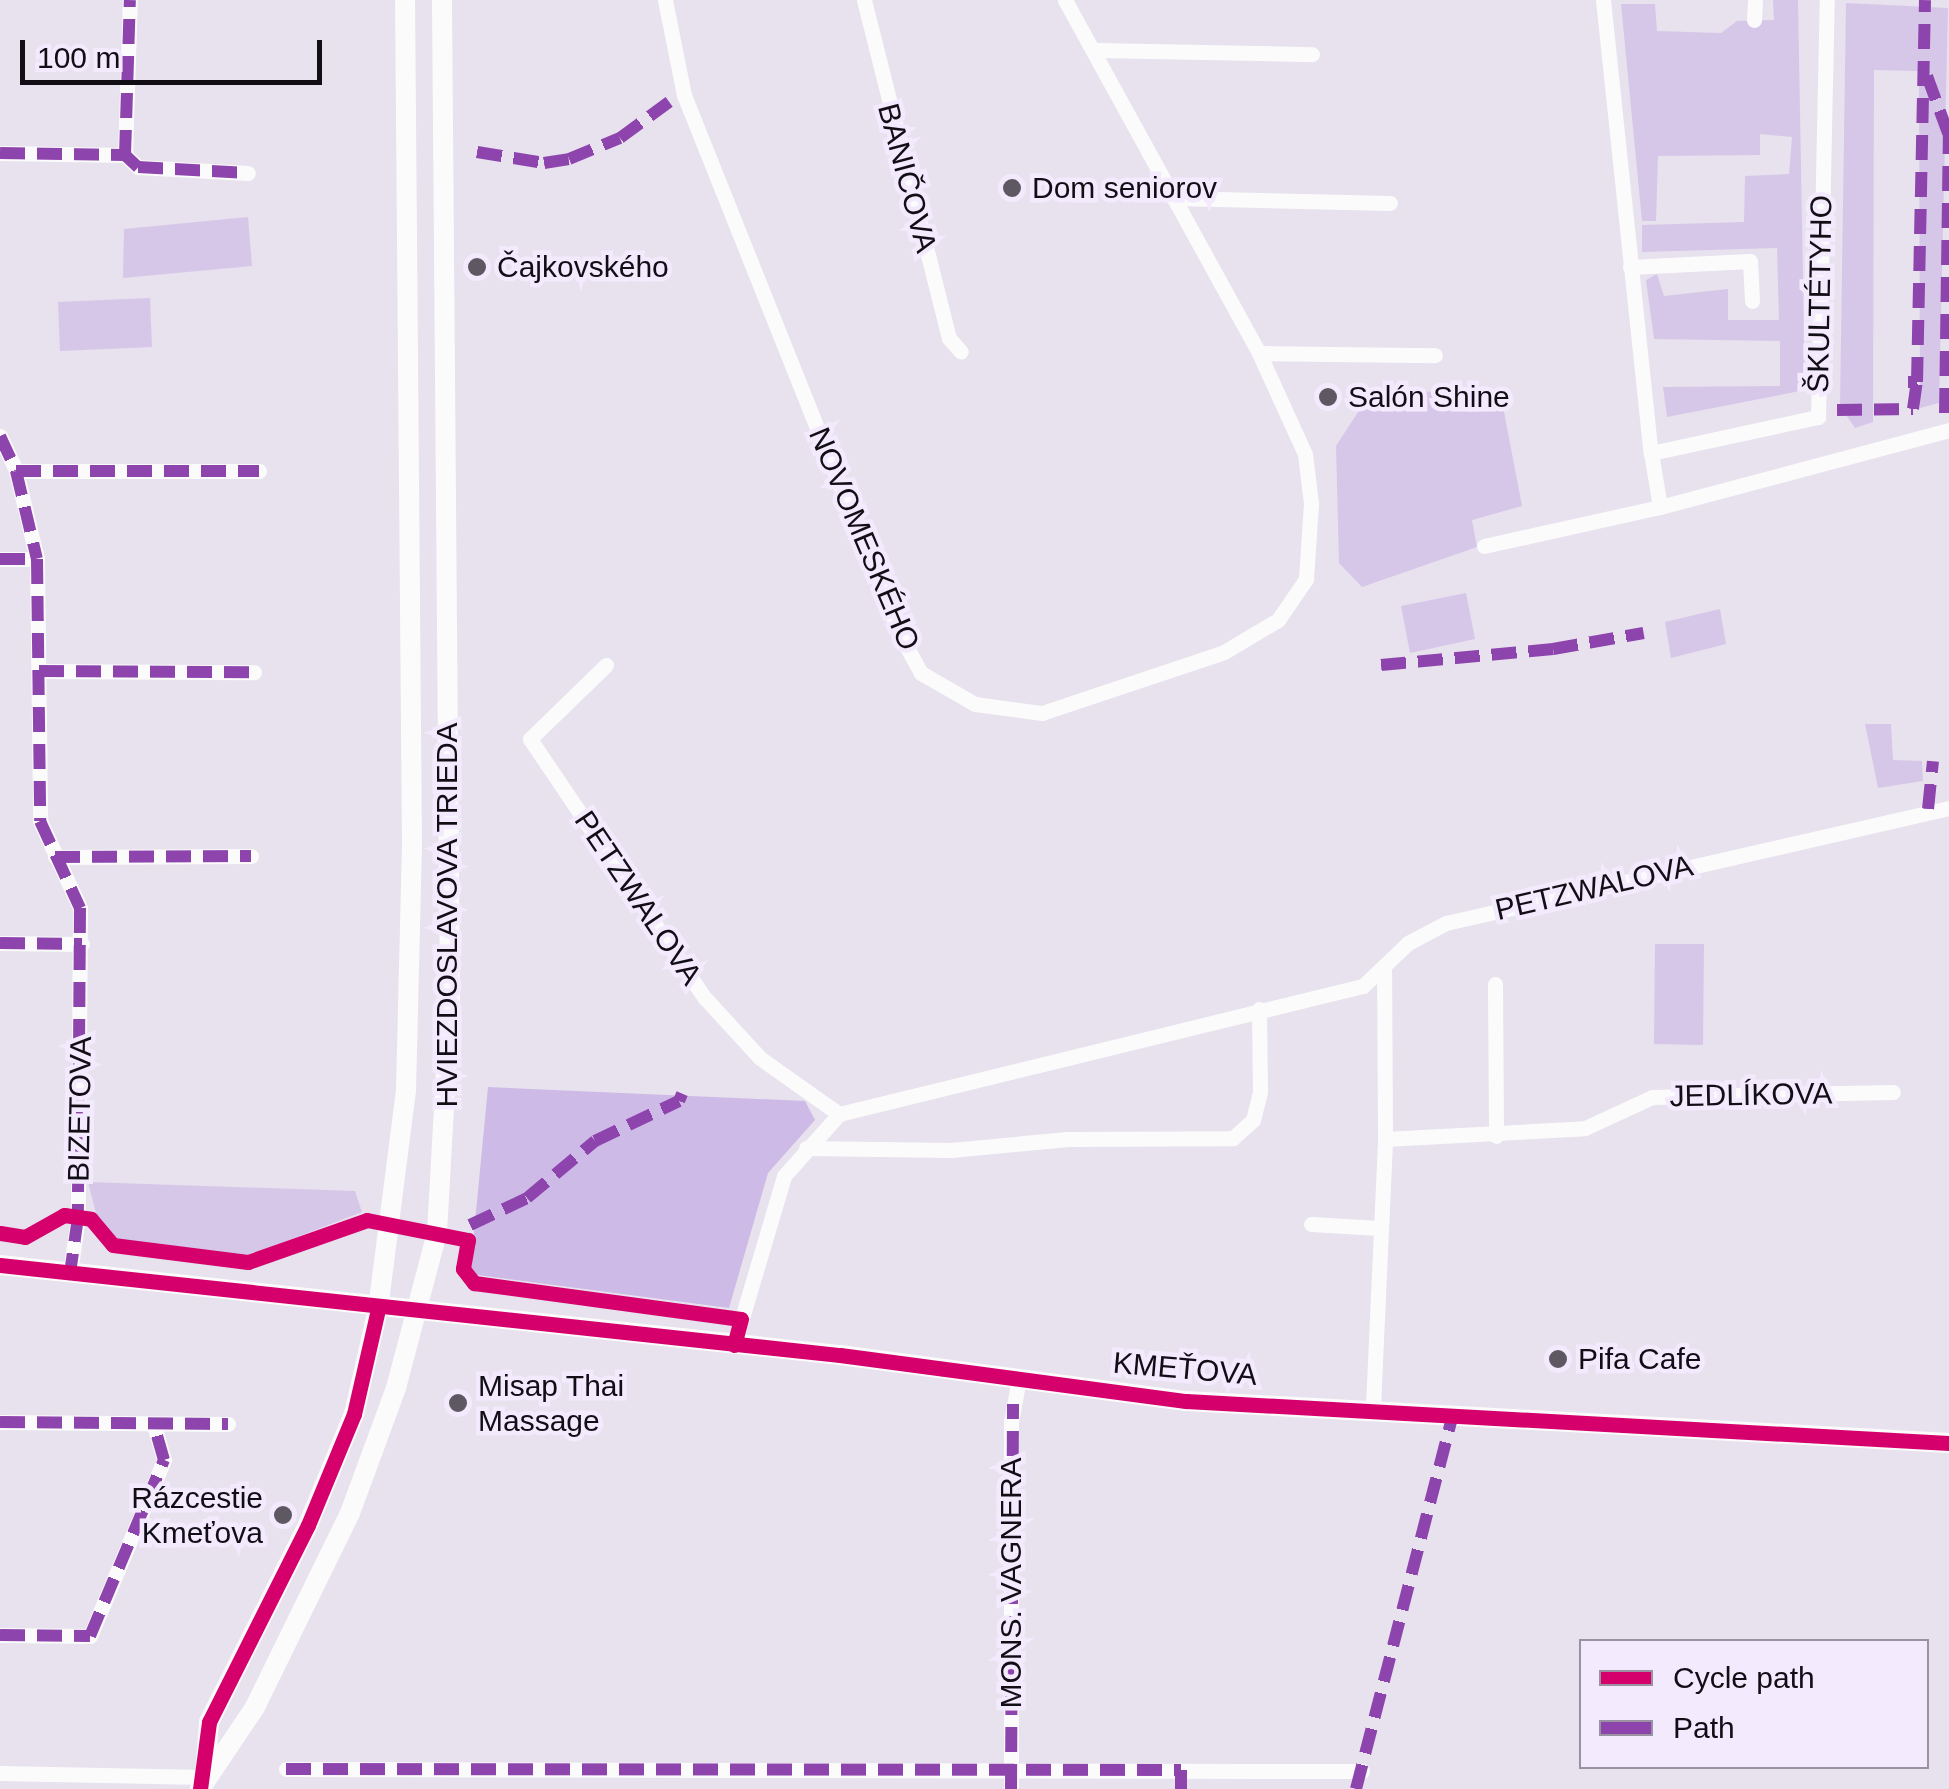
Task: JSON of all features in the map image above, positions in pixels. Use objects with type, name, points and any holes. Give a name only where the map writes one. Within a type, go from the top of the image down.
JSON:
[{"type":"street","points":[[125,155],[130,0]]},
{"type":"street","name":"HVIEZDOSLAVOVA TRIEDA","points":[[203,1783],[210,1722],[308,1525],[354,1414],[378,1309],[406,1090],[412,971],[405,0]]},
{"type":"street","name":"HVIEZDOSLAVOVA TRIEDA","points":[[203,1783],[255,1707],[350,1514],[420,1311],[437,1234],[450,998],[442,0]]},
{"type":"street","name":"NOVOMESKÉHO","points":[[665,0],[684,95],[898,633],[921,673],[974,704],[1042,712],[1224,652],[1278,620],[1306,579],[1311,503],[1305,454],[1259,353],[1096,50],[1065,0]]},
{"type":"street","name":"BANIČOVA","points":[[864,0],[949,338],[961,352]]},
{"type":"street","points":[[1603,0],[1650,453],[1660,508]]},
{"type":"street","points":[[1754,0],[1754,20]]},
{"type":"street","name":"ŠKULTÉTYHO","points":[[1650,453],[1818,418],[1827,0]]},
{"type":"street","points":[[1096,50],[1312,54]]},
{"type":"street","points":[[0,153],[125,155],[138,167],[248,173]]},
{"type":"street","points":[[1173,198],[1390,203]]},
{"type":"street","points":[[1630,267],[1750,261],[1752,301]]},
{"type":"street","points":[[1259,353],[1436,354]]},
{"type":"street","points":[[1484,546],[1660,508],[1949,430]]},
{"type":"street","name":"BIZETOVA","points":[[0,436],[16,470],[36,560],[40,821],[80,908],[78,1217],[70,1273]]},
{"type":"street","points":[[16,470],[259,472]]},
{"type":"street","points":[[0,559],[36,560]]},
{"type":"street","name":"PETZWALOVA","points":[[606,664],[530,740],[705,998],[760,1058],[839,1114],[1362,986],[1384,972],[1408,943],[1446,923],[1949,808]]},
{"type":"street","points":[[40,671],[254,672]]},
{"type":"street","points":[[55,857],[251,856]]},
{"type":"street","points":[[0,944],[82,944]]},
{"type":"street","points":[[1373,1406],[1385,1139],[1384,972]]},
{"type":"street","points":[[1495,984],[1496,1136]]},
{"type":"street","points":[[806,1148],[951,1150],[1067,1139],[1233,1138],[1253,1120],[1260,1091],[1259,1009]]},
{"type":"street","name":"JEDLÍKOVA","points":[[1385,1139],[1496,1136],[1585,1128],[1652,1098],[1893,1092]]},
{"type":"street","points":[[734,1345],[784,1176],[839,1114]]},
{"type":"street","points":[[1311,1224],[1380,1228]]},
{"type":"street","points":[[0,1265],[378,1309]]},
{"type":"street","name":"KMEŤOVA","points":[[378,1309],[734,1345],[1186,1401],[1373,1406],[1949,1443]]},
{"type":"street","name":"MONS. VAGNERA","points":[[1011,1789],[1011,1422],[1020,1379]]},
{"type":"street","points":[[0,1422],[228,1424]]},
{"type":"street","points":[[0,1635],[90,1636],[164,1460],[154,1426]]},
{"type":"street","points":[[286,1770],[1362,1771]]},
{"type":"street","points":[[1182,1770],[1182,1789]]},
{"type":"street","points":[[0,1774],[203,1783]]},
{"type":"shaded area","points":[[1773,0],[1798,0],[1805,390],[1667,417],[1663,387],[1780,386],[1780,341],[1654,339],[1646,280],[1657,274],[1664,296],[1728,289],[1728,320],[1779,320],[1777,248],[1642,252],[1642,225],[1744,222],[1745,176],[1789,174],[1792,137],[1760,134],[1760,155],[1658,156],[1656,221],[1642,221],[1621,4],[1655,4],[1657,31],[1721,33],[1737,21],[1774,20]]},
{"type":"shaded area","points":[[1846,3],[1948,8],[1939,403],[1920,408],[1919,71],[1874,70],[1873,422],[1855,428],[1840,406]]},
{"type":"shaded area","points":[[248,217],[252,266],[123,278],[124,229]]},
{"type":"shaded area","points":[[150,298],[152,347],[60,351],[58,302]]},
{"type":"shaded area","points":[[1500,391],[1522,506],[1472,520],[1477,547],[1362,587],[1339,563],[1336,446],[1371,392]]},
{"type":"shaded area","points":[[1466,593],[1475,639],[1410,653],[1401,606]]},
{"type":"shaded area","points":[[1720,609],[1726,644],[1671,658],[1665,622]]},
{"type":"shaded area","points":[[1865,724],[1891,724],[1893,760],[1922,761],[1923,781],[1878,788]]},
{"type":"shaded area","points":[[1655,944],[1704,944],[1703,1045],[1654,1044]]},
{"type":"shaded area","points":[[488,1087],[805,1101],[815,1120],[768,1173],[729,1308],[470,1274]]},
{"type":"shaded area","points":[[88,1182],[355,1191],[362,1212],[250,1255],[221,1252],[115,1239],[98,1221]]},
{"type":"marked path","points":[[0,153],[125,155],[130,0]]},
{"type":"marked path","points":[[1908,382],[1917,382],[1925,0]]},
{"type":"marked path","points":[[1927,76],[1948,133]]},
{"type":"marked path","points":[[477,152],[544,163],[569,159],[620,138],[669,102]]},
{"type":"marked path","points":[[1945,413],[1949,132]]},
{"type":"marked path","points":[[125,155],[138,167],[248,173]]},
{"type":"marked path","points":[[1837,410],[1913,409],[1917,382]]},
{"type":"marked path","points":[[0,436],[16,471],[37,559],[40,821],[80,908],[78,1217],[70,1273]]},
{"type":"marked path","points":[[16,471],[259,471]]},
{"type":"marked path","points":[[0,559],[37,559]]},
{"type":"marked path","points":[[1381,665],[1553,649],[1644,633]]},
{"type":"marked path","points":[[39,671],[254,672]]},
{"type":"marked path","points":[[1928,809],[1933,761]]},
{"type":"marked path","points":[[55,857],[251,856]]},
{"type":"marked path","points":[[0,943],[82,944]]},
{"type":"marked path","points":[[470,1225],[527,1198],[595,1141],[679,1101],[682,1094]]},
{"type":"marked path","points":[[1011,1789],[1013,1404]]},
{"type":"marked path","points":[[1356,1789],[1454,1411]]},
{"type":"marked path","points":[[0,1422],[228,1424]]},
{"type":"marked path","points":[[0,1635],[90,1636],[164,1460],[154,1425]]},
{"type":"marked path","points":[[286,1769],[1181,1770],[1181,1789]]},
{"type":"cycle path","points":[[0,1233],[25,1237],[64,1215],[91,1219],[113,1245],[248,1262],[367,1220],[468,1240],[463,1269],[474,1283],[741,1319],[734,1345]]},
{"type":"cycle path","points":[[0,1265],[840,1355],[1186,1401],[1949,1443]]},
{"type":"cycle path","points":[[200,1789],[209,1722],[308,1525],[354,1414],[378,1309]]},
{"type":"place","name":"Dom seniorov","points":[[1012,188]]},
{"type":"place","name":"Čajkovského","points":[[477,267]]},
{"type":"place","name":"Salón Shine","points":[[1328,397]]},
{"type":"place","name":"Pifa Cafe","points":[[1558,1359]]},
{"type":"place","name":"Misap Thai Massage","points":[[458,1403]]},
{"type":"place","name":"Rázcestie Kmeťova","points":[[283,1515]]}]
